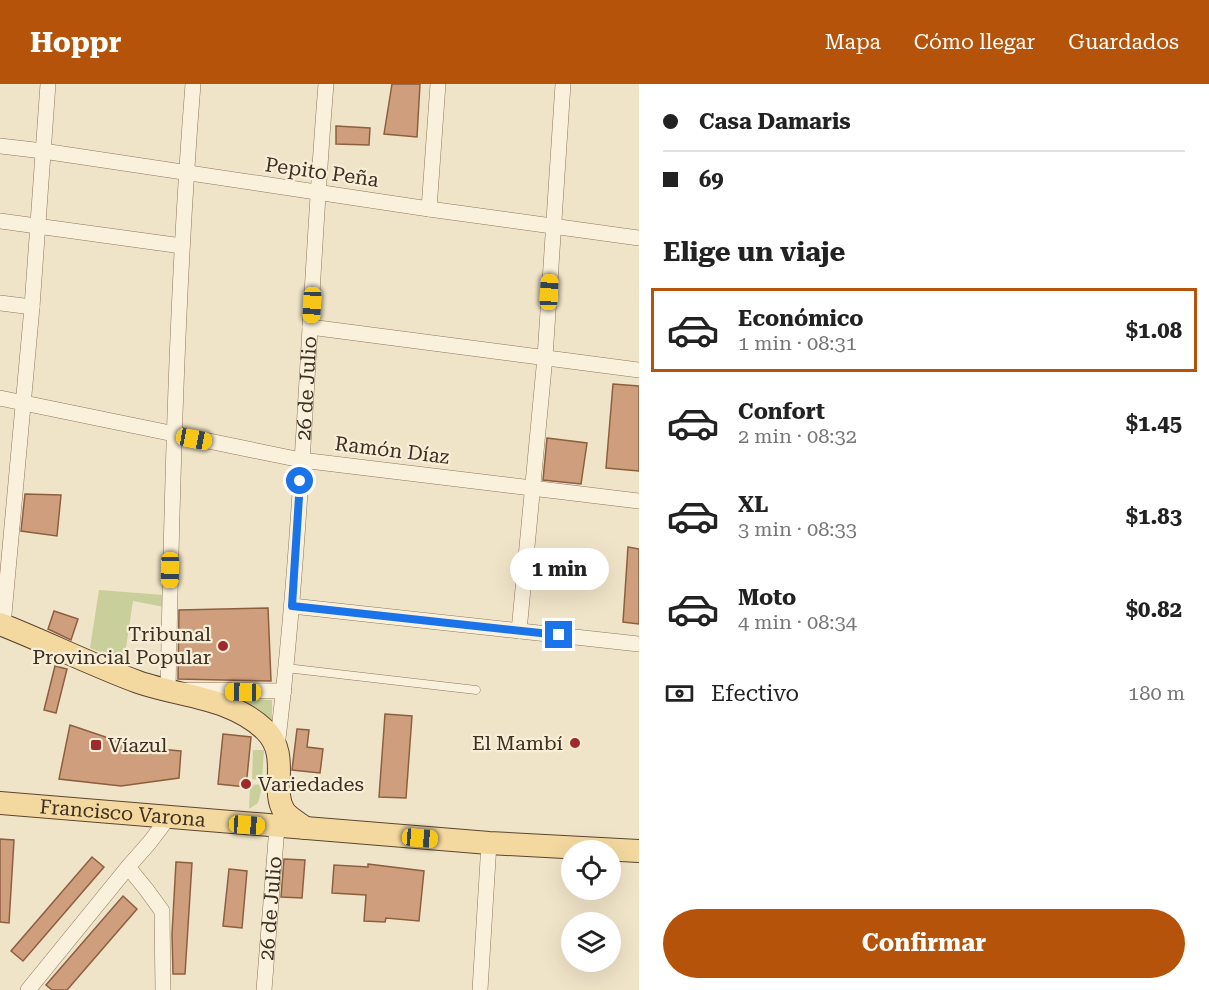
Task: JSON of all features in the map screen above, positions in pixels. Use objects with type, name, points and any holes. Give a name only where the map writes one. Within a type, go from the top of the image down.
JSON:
[{"type":"main road","points":[[2,624],[139,682],[231,707],[253,719],[267,732],[277,747],[280,775],[279,799],[285,812],[305,828]]},
{"type":"main road","points":[[247,825],[273,808],[279,799]]},
{"type":"main road","name":"Francisco Varona","points":[[0,803],[247,825],[489,843],[639,851]]},
{"type":"street","points":[[2,624],[24,403],[48,84]]},
{"type":"street","points":[[193,84],[186,174],[173,435],[168,690],[284,691]]},
{"type":"street","name":"26 de Julio","points":[[277,747],[292,606],[317,192],[326,84]]},
{"type":"street","points":[[429,209],[438,84]]},
{"type":"street","points":[[519,631],[545,357],[563,84]]},
{"type":"street","name":"Pepito Peña","points":[[0,146],[639,238]]},
{"type":"street","points":[[0,221],[182,246]]},
{"type":"street","points":[[0,303],[32,308]]},
{"type":"street","points":[[310,327],[639,370]]},
{"type":"street","name":"Ramón Díaz","points":[[0,398],[301,460],[639,501]]},
{"type":"street","points":[[292,606],[639,644]]},
{"type":"street","points":[[28,990],[168,818]]},
{"type":"street","name":"26 de Julio","points":[[264,990],[278,827]]},
{"type":"street","points":[[480,990],[489,843]]},
{"type":"street","points":[[128,867],[162,911],[163,990]]},
{"type":"lane","points":[[286,668],[476,690]]},
{"type":"green space","points":[[99,590],[164,595],[164,607],[133,601],[124,661],[90,648]]},
{"type":"green space","points":[[223,698],[272,700],[272,724]]},
{"type":"green space","points":[[253,750],[264,750],[262,780],[252,779]]},
{"type":"green space","points":[[263,784],[258,803],[249,809],[250,785]]},
{"type":"building","points":[[392,84],[420,84],[417,137],[384,134]]},
{"type":"building","points":[[336,126],[370,128],[369,145],[336,144]]},
{"type":"building","points":[[613,384],[639,386],[639,471],[606,468]]},
{"type":"building","points":[[547,438],[587,443],[581,484],[543,480]]},
{"type":"building","points":[[25,494],[61,495],[57,536],[21,531]]},
{"type":"building","points":[[628,547],[639,549],[639,624],[623,622]]},
{"type":"building","name":"Tribunal Provincial Popular","points":[[268,608],[271,681],[178,679],[179,610]]},
{"type":"building","points":[[54,611],[78,619],[71,640],[48,629]]},
{"type":"building","points":[[55,666],[67,669],[56,713],[44,710]]},
{"type":"building","points":[[385,714],[412,716],[406,798],[379,797]]},
{"type":"building","points":[[70,725],[135,747],[181,751],[179,778],[121,786],[59,779]]},
{"type":"building","points":[[297,729],[309,730],[307,747],[323,749],[320,773],[292,770]]},
{"type":"building","points":[[223,734],[251,737],[246,787],[218,784]]},
{"type":"building","points":[[0,839],[14,840],[9,923],[0,922]]},
{"type":"building","points":[[92,857],[104,867],[23,961],[11,951]]},
{"type":"building","points":[[284,859],[305,860],[302,898],[281,897]]},
{"type":"building","points":[[176,862],[192,863],[185,974],[173,974],[172,934]]},
{"type":"building","points":[[368,864],[424,871],[419,921],[386,918],[385,922],[364,921],[366,895],[332,893],[334,865],[368,867]]},
{"type":"building","points":[[229,869],[247,871],[242,928],[223,926]]},
{"type":"building","points":[[123,896],[137,909],[67,990],[52,990],[46,985]]},
{"type":"place","name":"Tribunal Provincial Popular","points":[[223,646]]},
{"type":"place","name":"El Mambí","points":[[575,743]]},
{"type":"place","name":"Víazul","points":[[96,745]]},
{"type":"place","name":"Variedades","points":[[246,784]]},
{"type":"route","points":[[300,481],[292,606],[559,635]]}]
